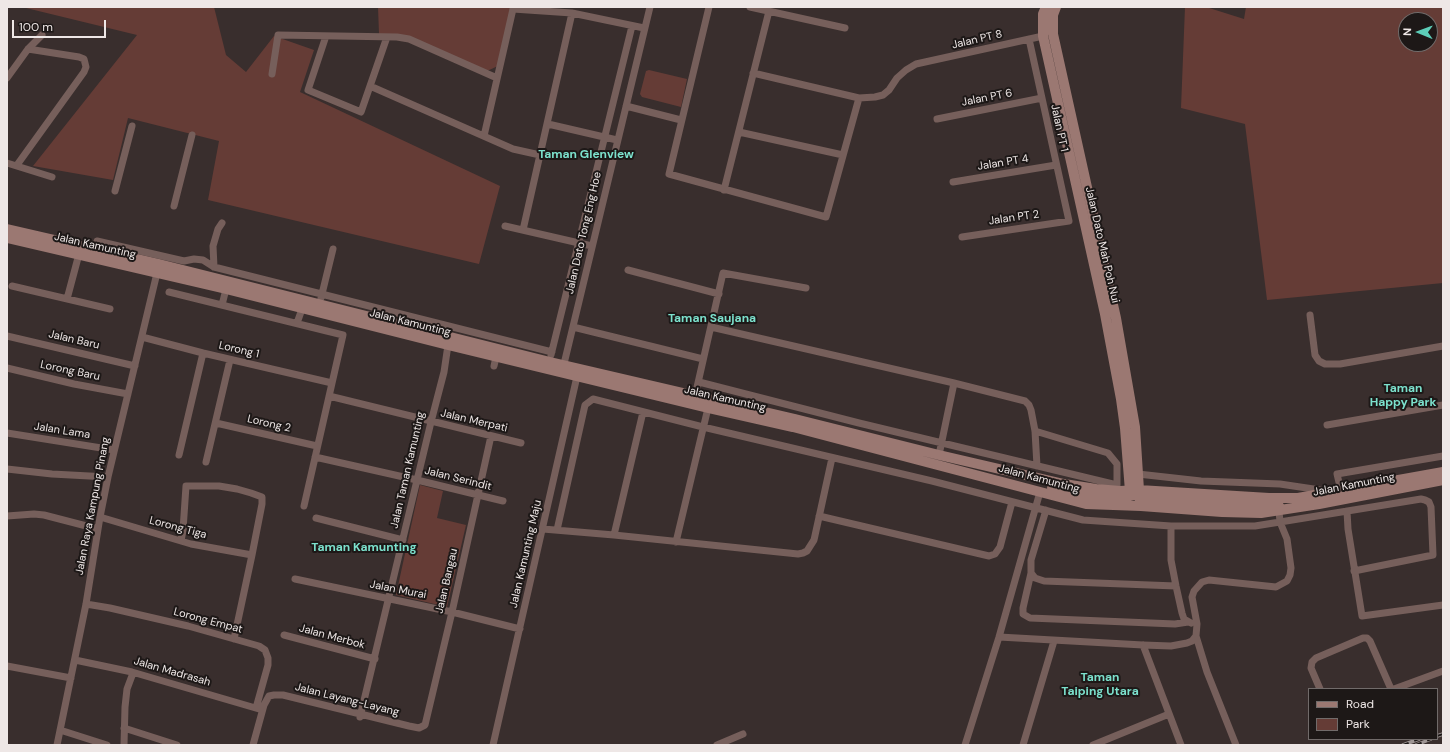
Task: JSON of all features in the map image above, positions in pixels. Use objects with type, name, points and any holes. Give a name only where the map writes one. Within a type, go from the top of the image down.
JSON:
[{"type":"main road","name":"Jalan Dato Mah Poh Nui","points":[[1046,7],[1044,14],[1046,29],[1105,314],[1121,399],[1134,492]]},
{"type":"main road","name":"Jalan Dato Mah Poh Nui","points":[[1046,29],[1056,7]]},
{"type":"main road","name":"Jalan Dato Mah Poh Nui","points":[[1046,29],[1052,34],[1116,318],[1130,397],[1138,474],[1134,492]]},
{"type":"main road","name":"Jalan Kamunting","points":[[7,229],[188,272],[321,299],[550,361],[563,368],[708,408],[793,427],[1025,487],[1071,501],[1097,505],[1141,506],[1245,514],[1279,511],[1443,480]]},
{"type":"main road","name":"Jalan Kamunting","points":[[7,238],[226,289],[448,345],[495,361],[550,361]]},
{"type":"main road","name":"Jalan Kamunting","points":[[578,372],[695,396],[1064,484],[1096,489],[1134,492],[1298,498],[1443,472]]},
{"type":"main road","points":[[1025,487],[1037,486],[1099,497],[1119,498],[1134,492],[1140,498],[1181,502],[1298,507]]},
{"type":"street","name":"Jalan Dato Tong Eng Hoe","points":[[563,368],[650,7]]},
{"type":"street","points":[[708,7],[669,174],[826,217],[859,98],[753,73]]},
{"type":"street","points":[[750,7],[769,11],[778,10],[845,28]]},
{"type":"street","points":[[484,136],[513,9],[572,13],[644,28]]},
{"type":"street","points":[[724,190],[769,11]]},
{"type":"street","points":[[523,230],[572,13]]},
{"type":"street","points":[[550,361],[632,26]]},
{"type":"street","name":"Jalan PT 8","points":[[859,98],[883,95],[889,90],[897,78],[916,64],[1029,38],[1046,29]]},
{"type":"street","points":[[7,78],[28,49],[42,35]]},
{"type":"street","points":[[272,74],[278,35],[387,37],[408,39],[497,78]]},
{"type":"street","points":[[326,36],[308,90],[361,112],[387,37]]},
{"type":"street","name":"Jalan PT 1","points":[[1029,38],[1068,221]]},
{"type":"street","points":[[17,165],[86,68],[84,59],[79,57],[28,49]]},
{"type":"street","points":[[370,86],[513,149],[540,155]]},
{"type":"street","name":"Jalan PT 6","points":[[937,119],[1042,98]]},
{"type":"street","points":[[626,106],[681,120]]},
{"type":"street","points":[[548,124],[618,140]]},
{"type":"street","points":[[115,191],[132,126]]},
{"type":"street","points":[[739,132],[843,154]]},
{"type":"street","points":[[174,206],[192,135]]},
{"type":"street","points":[[7,163],[52,177]]},
{"type":"street","name":"Jalan PT 4","points":[[953,182],[1056,165]]},
{"type":"street","name":"Jalan PT 2","points":[[962,237],[1068,221]]},
{"type":"street","points":[[214,267],[213,246],[218,229],[222,223]]},
{"type":"street","points":[[505,226],[592,246]]},
{"type":"street","points":[[97,241],[178,260],[203,260],[214,267],[321,299],[333,249]]},
{"type":"street","points":[[67,299],[79,254]]},
{"type":"street","points":[[188,261],[188,272]]},
{"type":"street","points":[[628,270],[718,294]]},
{"type":"street","name":"Jalan Raya Kampung Pinang","points":[[57,745],[76,660],[108,477],[157,273]]},
{"type":"street","points":[[695,396],[724,273],[806,288]]},
{"type":"street","points":[[12,286],[110,309]]},
{"type":"street","points":[[222,305],[226,289]]},
{"type":"street","points":[[169,292],[343,335],[304,506]]},
{"type":"street","points":[[297,323],[302,309]]},
{"type":"street","points":[[1310,315],[1315,355],[1320,361],[1326,364],[1348,363],[1443,346]]},
{"type":"street","points":[[573,327],[703,359]]},
{"type":"street","points":[[711,327],[954,383],[1025,401],[1031,410],[1037,466]]},
{"type":"street","name":"Jalan Baru","points":[[7,336],[135,366]]},
{"type":"street","name":"Lorong 1","points":[[142,337],[230,360],[332,382]]},
{"type":"street","name":"Jalan Taman Kamunting","points":[[361,716],[430,422],[444,372],[448,345]]},
{"type":"street","points":[[179,455],[203,353]]},
{"type":"street","points":[[206,462],[230,360]]},
{"type":"street","name":"Lorong Baru","points":[[7,368],[74,384],[128,394]]},
{"type":"street","name":"Jalan Kamunting Maju","points":[[493,745],[578,372]]},
{"type":"street","points":[[699,382],[942,444],[1117,485],[1117,464],[1108,453],[1034,431]]},
{"type":"street","points":[[939,455],[954,383]]},
{"type":"street","name":"Jalan Merpati","points":[[329,396],[521,444]]},
{"type":"street","points":[[557,530],[585,405],[593,399],[703,427],[932,481],[1083,520],[1171,526],[1255,526],[1421,499],[1426,500],[1431,507],[1433,555],[1354,571]]},
{"type":"street","points":[[1327,425],[1443,406]]},
{"type":"street","points":[[676,542],[708,408]]},
{"type":"street","points":[[614,535],[643,412]]},
{"type":"street","name":"Lorong 2","points":[[216,423],[317,446]]},
{"type":"street","name":"Jalan Lama","points":[[7,433],[114,450]]},
{"type":"street","name":"Jalan Bangau","points":[[419,728],[425,725],[491,436]]},
{"type":"street","points":[[1138,474],[1201,481],[1287,485],[1338,492],[1337,474],[1443,456]]},
{"type":"street","name":"Jalan Serindit","points":[[315,457],[503,501]]},
{"type":"street","points":[[543,529],[798,554],[803,553],[807,551],[814,540],[832,458]]},
{"type":"street","points":[[7,469],[52,474],[108,477]]},
{"type":"street","points":[[181,541],[186,486],[219,486],[237,489],[262,497],[252,556],[234,639]]},
{"type":"street","points":[[965,745],[999,637],[1040,492]]},
{"type":"street","points":[[819,516],[988,556],[995,554],[1000,547],[1012,502]]},
{"type":"street","points":[[1046,510],[1031,560],[1031,573],[1023,614],[1030,618],[1175,624],[1188,622],[1197,624]]},
{"type":"street","points":[[1236,745],[1206,672],[1196,636],[1197,624],[1192,597],[1194,591],[1202,582],[1209,580],[1276,587],[1287,581],[1291,568],[1287,539],[1280,522],[1279,511]]},
{"type":"street","points":[[1347,511],[1348,530],[1362,616],[1443,605]]},
{"type":"street","points":[[7,516],[34,514],[44,515],[98,529]]},
{"type":"street","name":"Lorong Tiga","points":[[100,517],[181,541],[252,556]]},
{"type":"street","points":[[316,518],[403,540]]},
{"type":"street","points":[[1171,526],[1171,560],[1182,613],[1188,622]]},
{"type":"street","points":[[1031,573],[1035,578],[1044,581],[1176,586]]},
{"type":"street","points":[[1016,578],[1028,585]]},
{"type":"street","name":"Jalan Murai","points":[[295,579],[389,600],[452,612],[520,629]]},
{"type":"street","name":"Lorong Empat","points":[[86,604],[110,608],[259,646],[264,650],[268,658],[268,665],[259,709]]},
{"type":"street","name":"Jalan Merbok","points":[[284,635],[375,659]]},
{"type":"street","points":[[999,637],[1143,645],[1179,645],[1192,641],[1196,636]]},
{"type":"street","points":[[1320,688],[1311,668],[1312,662],[1316,658],[1363,638],[1367,638],[1370,641],[1393,688]]},
{"type":"street","points":[[1023,745],[1054,640]]},
{"type":"street","points":[[1143,645],[1181,745]]},
{"type":"street","name":"Jalan Madrasah","points":[[76,660],[133,673],[259,709]]},
{"type":"street","points":[[7,666],[71,678]]},
{"type":"street","points":[[1396,688],[1443,671]]},
{"type":"street","points":[[124,745],[127,689],[133,673]]},
{"type":"street","name":"Jalan Layang-Layang","points":[[259,709],[269,696],[282,695],[361,716],[419,728]]},
{"type":"street","points":[[253,745],[259,709]]},
{"type":"street","points":[[1093,745],[1169,714]]},
{"type":"street","points":[[124,728],[178,745]]},
{"type":"street","points":[[60,730],[107,745]]},
{"type":"street","points":[[717,745],[744,734]]},
{"type":"green space","points":[[22,7],[214,7],[226,55],[246,72],[274,36],[314,50],[300,92],[500,186],[479,264],[208,200],[219,141],[128,118],[113,180],[33,166],[137,35]]},
{"type":"green space","points":[[378,7],[513,7],[498,66],[487,71],[407,36],[379,34]]},
{"type":"green space","points":[[1185,7],[1206,7],[1244,19],[1246,7],[1443,7],[1443,283],[1267,300],[1245,124],[1181,108]]},
{"type":"green space","points":[[649,70],[687,79],[681,107],[642,97],[640,94],[646,71]]},
{"type":"green space","points":[[420,485],[443,491],[437,518],[466,525],[447,607],[396,595]]},
{"type":"railway","points":[[1438,736],[1443,734]]},
{"type":"railway","points":[[1403,745],[1416,740]]},
{"type":"railway","points":[[1416,745],[1428,740]]},
{"type":"district","name":"Taman Glenview","points":[[586,155]]},
{"type":"district","name":"Taman Saujana","points":[[712,319]]},
{"type":"district","name":"Taman Happy Park","points":[[1403,396]]},
{"type":"district","name":"Taman Kamunting","points":[[364,548]]},
{"type":"district","name":"Taman Taiping Utara","points":[[1100,685]]}]
